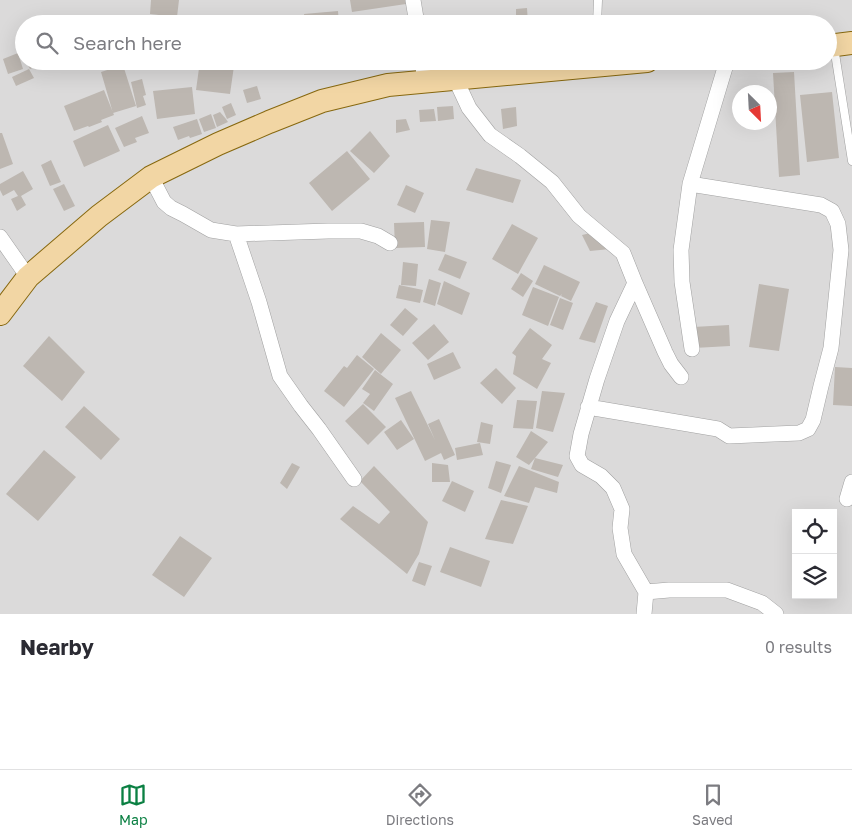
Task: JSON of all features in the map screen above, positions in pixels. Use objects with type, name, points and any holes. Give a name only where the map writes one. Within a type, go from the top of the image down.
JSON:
[{"type":"main road","points":[[0,314],[28,277],[99,216],[151,177],[218,144],[322,101],[388,85],[423,71],[455,78],[529,70]]},
{"type":"street","points":[[413,0],[416,15]]},
{"type":"street","points":[[692,349],[682,282],[681,250],[690,184],[724,70]]},
{"type":"street","points":[[455,78],[470,108],[490,135],[552,182],[580,216],[624,253],[668,358],[681,378]]},
{"type":"street","points":[[151,177],[164,202],[171,208],[211,230],[236,234],[361,231],[378,236],[390,243]]},
{"type":"street","points":[[588,407],[718,429],[729,436],[799,433],[808,429],[813,420],[831,348],[841,250],[838,224],[832,211],[821,205],[690,184]]},
{"type":"street","points":[[236,234],[259,302],[280,376],[354,479]]},
{"type":"street","points":[[0,237],[28,277]]},
{"type":"street","points":[[635,283],[617,321],[596,379],[577,456],[582,465],[601,476],[613,488],[622,509],[620,528],[624,554],[646,592],[644,614]]},
{"type":"street","points":[[847,499],[852,482]]},
{"type":"street","points":[[646,592],[726,590],[762,603],[776,614]]},
{"type":"lane","points":[[597,15],[598,0]]},
{"type":"lane","points":[[838,45],[852,161]]},
{"type":"shaded area","points":[[0,0],[852,0],[852,614],[0,614]]},
{"type":"building","points":[[151,0],[179,0],[177,15],[150,14]]},
{"type":"building","points":[[350,0],[405,0],[406,4],[352,12]]},
{"type":"building","points":[[527,8],[527,15],[516,15],[516,9]]},
{"type":"building","points":[[338,11],[338,15],[304,15]]},
{"type":"building","points":[[15,54],[15,70],[20,70],[8,74],[3,59]]},
{"type":"building","points":[[30,70],[34,78],[16,86],[12,77]]},
{"type":"building","points":[[125,70],[136,106],[113,113],[101,72]]},
{"type":"building","points":[[199,70],[233,70],[230,94],[196,90]]},
{"type":"building","points":[[794,72],[800,175],[779,177],[776,130],[777,85],[774,85],[773,73]]},
{"type":"building","points":[[142,79],[146,95],[143,96],[146,105],[137,108],[131,82]]},
{"type":"building","points":[[257,86],[261,99],[247,103],[243,90]]},
{"type":"building","points":[[192,87],[195,114],[157,119],[153,91]]},
{"type":"building","points":[[104,90],[114,115],[101,120],[102,122],[74,131],[64,106]]},
{"type":"building","points":[[832,92],[839,158],[807,162],[800,95]]},
{"type":"building","points":[[231,103],[236,115],[227,119],[222,107]]},
{"type":"building","points":[[453,106],[454,119],[438,121],[437,107]]},
{"type":"building","points":[[516,107],[517,126],[503,129],[501,109]]},
{"type":"building","points":[[434,109],[436,121],[420,122],[419,110]]},
{"type":"building","points":[[220,112],[228,122],[217,127],[213,115]]},
{"type":"building","points":[[211,114],[216,128],[204,132],[199,119]]},
{"type":"building","points":[[142,116],[149,133],[135,138],[137,142],[124,147],[115,128]]},
{"type":"building","points":[[197,119],[202,134],[178,140],[173,127]]},
{"type":"building","points":[[406,119],[410,130],[396,133],[396,120]]},
{"type":"building","points":[[108,125],[120,151],[84,167],[73,141]]},
{"type":"building","points":[[370,131],[390,156],[374,173],[350,151]]},
{"type":"building","points":[[0,133],[2,133],[13,164],[0,169]]},
{"type":"building","points":[[347,151],[370,179],[332,211],[309,183]]},
{"type":"building","points":[[51,160],[61,182],[50,186],[41,165]]},
{"type":"building","points":[[476,168],[521,180],[513,203],[466,190]]},
{"type":"building","points":[[23,171],[33,189],[21,196],[26,205],[17,211],[11,199],[18,196],[14,190],[3,196],[0,184]]},
{"type":"building","points":[[64,184],[75,206],[64,211],[53,189]]},
{"type":"building","points":[[406,185],[424,193],[415,213],[397,205]]},
{"type":"building","points":[[431,220],[450,222],[445,252],[427,249]]},
{"type":"building","points":[[424,222],[425,247],[395,248],[394,223]]},
{"type":"building","points":[[512,224],[538,238],[518,274],[492,259]]},
{"type":"building","points":[[595,232],[610,249],[590,251],[582,235]]},
{"type":"building","points":[[445,254],[467,262],[460,279],[438,270]]},
{"type":"building","points":[[403,262],[418,264],[416,286],[401,285]]},
{"type":"building","points":[[544,265],[580,282],[571,301],[561,296],[562,294],[560,296],[535,284]]},
{"type":"building","points":[[521,273],[533,281],[523,297],[511,289]]},
{"type":"building","points":[[429,279],[441,283],[435,306],[423,302]]},
{"type":"building","points":[[444,281],[470,293],[462,315],[437,304]]},
{"type":"building","points":[[759,284],[789,289],[779,351],[749,347]]},
{"type":"building","points":[[399,285],[423,290],[420,303],[396,298]]},
{"type":"building","points":[[533,287],[559,297],[548,326],[522,315]]},
{"type":"building","points":[[560,298],[573,303],[563,330],[550,325]]},
{"type":"building","points":[[596,302],[608,306],[595,343],[579,339]]},
{"type":"building","points":[[405,308],[418,319],[403,336],[390,325]]},
{"type":"building","points":[[434,324],[449,342],[428,360],[412,343]]},
{"type":"building","points":[[729,325],[730,346],[694,348],[693,327]]},
{"type":"building","points":[[530,328],[552,345],[542,359],[551,363],[537,389],[513,374],[516,356],[512,353]]},
{"type":"building","points":[[381,333],[401,350],[381,374],[362,357]]},
{"type":"building","points":[[49,336],[85,372],[62,401],[23,366]]},
{"type":"building","points":[[453,352],[461,368],[434,380],[427,364]]},
{"type":"building","points":[[357,355],[374,369],[344,407],[324,391],[344,366],[347,368]]},
{"type":"building","points":[[835,367],[852,368],[852,406],[833,405]]},
{"type":"building","points":[[496,368],[516,388],[502,404],[480,383]]},
{"type":"building","points":[[375,370],[393,384],[374,411],[363,403],[370,394],[362,389]]},
{"type":"building","points":[[411,391],[435,440],[428,424],[439,419],[455,455],[444,460],[441,453],[425,461],[395,398]]},
{"type":"building","points":[[542,391],[565,393],[553,432],[536,428]]},
{"type":"building","points":[[517,400],[537,401],[533,429],[513,428]]},
{"type":"building","points":[[363,404],[386,427],[368,445],[345,421]]},
{"type":"building","points":[[84,406],[120,439],[101,460],[65,427]]},
{"type":"building","points":[[401,420],[414,439],[397,450],[384,432]]},
{"type":"building","points":[[481,422],[493,425],[490,444],[477,442]]},
{"type":"building","points":[[531,431],[548,442],[529,465],[516,457]]},
{"type":"building","points":[[480,443],[483,455],[457,460],[455,448]]},
{"type":"building","points":[[44,450],[76,477],[38,521],[6,494]]},
{"type":"building","points":[[535,458],[563,465],[558,477],[531,469]]},
{"type":"building","points":[[496,461],[511,465],[501,493],[488,488]]},
{"type":"building","points":[[292,463],[300,467],[287,489],[280,483]]},
{"type":"building","points":[[432,463],[448,465],[450,482],[432,482]]},
{"type":"building","points":[[374,466],[428,522],[419,554],[407,574],[340,519],[353,506],[379,524],[390,512],[360,481]]},
{"type":"building","points":[[519,466],[559,482],[557,493],[535,487],[529,503],[504,496]]},
{"type":"building","points":[[452,481],[474,491],[465,512],[442,501]]},
{"type":"building","points":[[501,500],[528,506],[513,544],[485,539]]},
{"type":"building","points":[[180,536],[212,558],[184,597],[152,575]]},
{"type":"building","points":[[450,547],[490,561],[481,587],[440,572]]},
{"type":"building","points":[[419,562],[432,566],[425,586],[412,581]]}]
